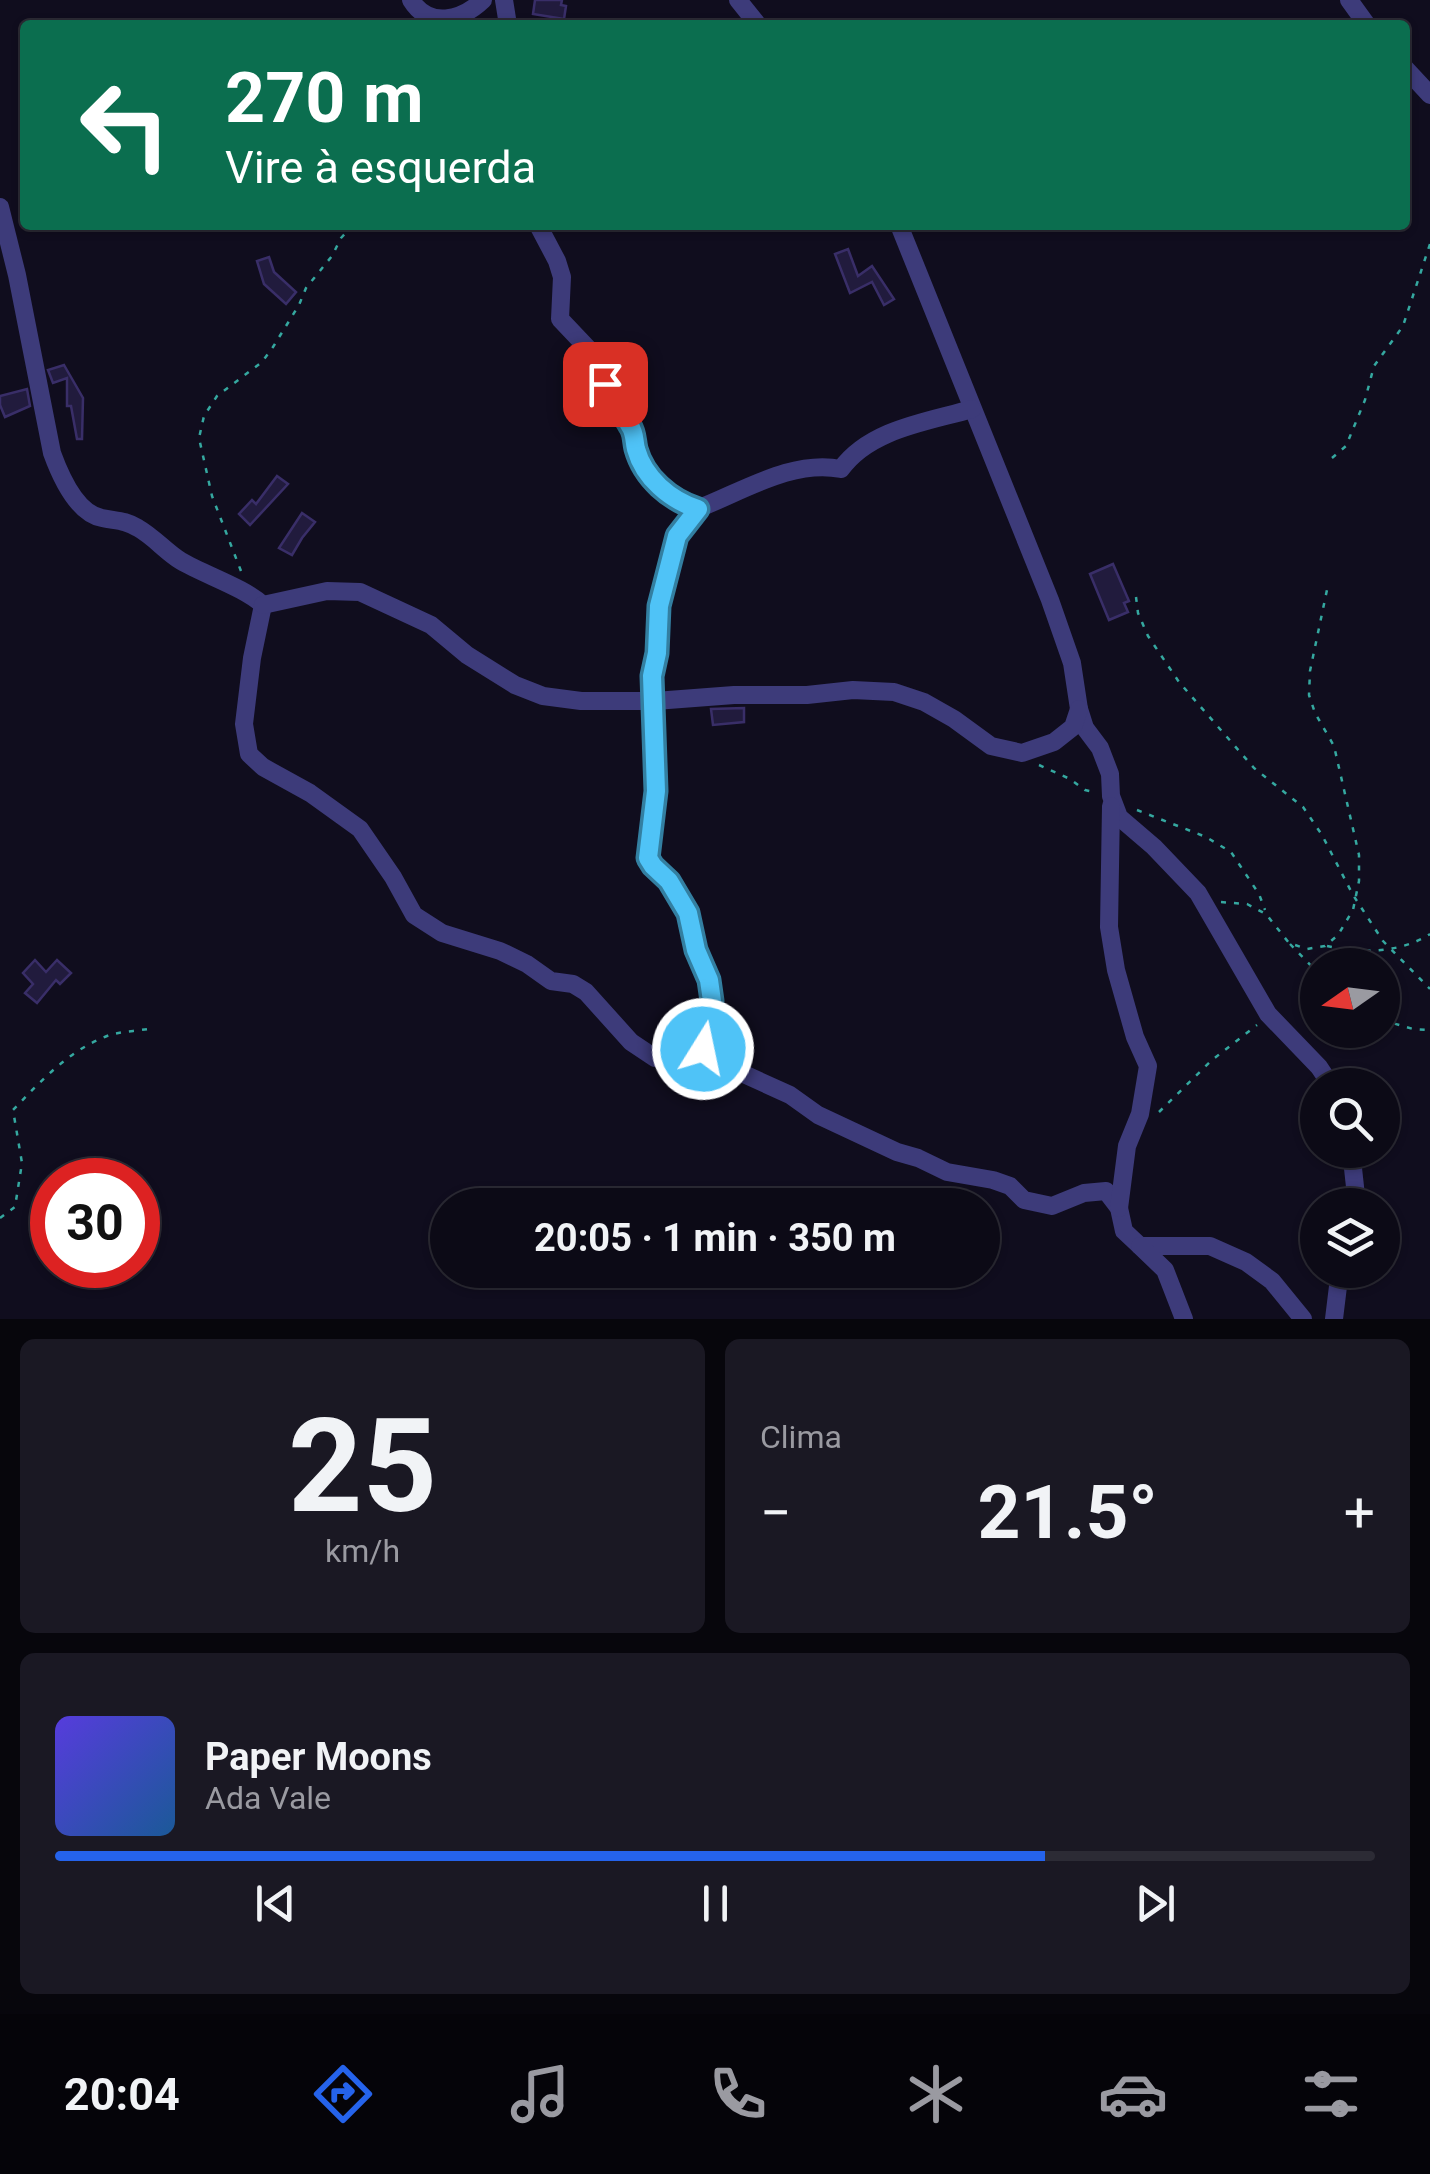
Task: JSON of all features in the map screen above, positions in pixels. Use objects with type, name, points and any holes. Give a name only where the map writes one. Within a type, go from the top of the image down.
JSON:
[{"type":"street","points":[[411,0],[432,17],[454,18],[471,12],[484,0]]},
{"type":"street","points":[[738,0],[754,20]]},
{"type":"street","points":[[1410,73],[1430,95]]},
{"type":"street","points":[[0,207],[52,453],[58,470],[84,510],[100,518],[122,519],[132,524],[178,559],[258,600],[327,591],[360,592],[431,625],[467,655],[515,685],[542,696],[654,701],[854,690],[894,692],[954,718],[992,746],[1022,753],[1054,742],[1073,726],[1079,709]]},
{"type":"street","points":[[541,230],[562,277],[560,319],[596,356],[605,384],[632,428],[642,465],[655,483],[679,503],[698,509]]},
{"type":"street","points":[[901,230],[1062,632],[1085,728],[1100,748],[1110,774],[1109,927],[1116,970],[1148,1066],[1140,1114],[1127,1146],[1119,1208],[1124,1231],[1165,1270],[1184,1319]]},
{"type":"street","points":[[702,1055],[703,1029],[712,1001],[709,980],[696,950],[688,913],[669,881],[648,858],[656,791],[652,676],[659,606],[677,536],[698,509],[772,475],[824,465],[841,468],[852,453],[885,434],[972,409]]},
{"type":"street","points":[[258,600],[244,724],[249,754],[262,767],[310,793],[360,828],[414,915],[442,933],[527,964],[551,981],[574,984],[631,1042],[655,1058],[675,1060],[702,1055],[790,1095],[818,1116],[947,1172],[1010,1186],[1024,1200],[1052,1206],[1084,1193],[1106,1191],[1119,1208]]},
{"type":"street","points":[[1111,796],[1119,817],[1154,846],[1198,893],[1268,1014],[1319,1068]]},
{"type":"street","points":[[1140,1246],[1210,1246],[1246,1262],[1272,1281],[1303,1319]]},
{"type":"street","points":[[1334,1319],[1338,1288]]},
{"type":"path","points":[[258,600],[240,568],[212,496],[199,438],[204,416],[217,396],[262,362],[299,306],[306,288],[348,230]]},
{"type":"path","points":[[1332,458],[1346,446],[1374,366],[1403,326],[1430,244]]},
{"type":"path","points":[[1325,946],[1353,910],[1360,855],[1334,746],[1308,695],[1328,585]]},
{"type":"path","points":[[1136,597],[1148,636],[1178,682],[1254,768],[1304,807],[1352,895],[1389,948]]},
{"type":"path","points":[[1022,753],[1086,790],[1111,796]]},
{"type":"path","points":[[1138,810],[1206,837],[1231,852],[1260,894],[1266,914],[1300,954]]},
{"type":"path","points":[[1198,893],[1210,902],[1247,904],[1266,914]]},
{"type":"path","points":[[1396,948],[1430,934]]},
{"type":"path","points":[[1289,943],[1307,950],[1334,948]]},
{"type":"path","points":[[1400,960],[1430,989]]},
{"type":"path","points":[[1156,1114],[1268,1014]]},
{"type":"path","points":[[1400,1026],[1430,1030]]},
{"type":"path","points":[[0,1218],[15,1207],[22,1163],[13,1110],[48,1073],[78,1050],[110,1034],[154,1028]]},
{"type":"building","points":[[535,0],[562,0],[561,5],[566,6],[564,19],[533,14]]},
{"type":"building","points":[[848,249],[858,276],[872,266],[894,299],[884,305],[872,282],[850,293],[835,254]]},
{"type":"building","points":[[269,257],[274,272],[296,292],[286,304],[264,284],[257,261]]},
{"type":"building","points":[[64,365],[83,398],[82,439],[77,439],[71,406],[67,406],[67,378],[53,383],[48,370]]},
{"type":"building","points":[[27,389],[30,406],[5,417],[0,396]]},
{"type":"building","points":[[277,476],[288,484],[250,525],[239,514],[252,500],[256,504]]},
{"type":"building","points":[[302,513],[315,522],[292,555],[279,548]]},
{"type":"building","points":[[1113,564],[1129,601],[1124,603],[1128,612],[1109,620],[1090,574]]},
{"type":"building","points":[[744,708],[744,722],[713,725],[711,709]]},
{"type":"building","points":[[35,960],[46,972],[57,960],[71,973],[60,984],[56,980],[37,1003],[25,993],[33,984],[23,973]]},
{"type":"route","points":[[605,384],[632,428],[642,465],[655,483],[679,503],[698,509],[677,536],[659,606],[652,676],[656,791],[648,858],[669,881],[688,913],[696,950],[709,980],[712,1001],[703,1029],[703,1049]]}]
